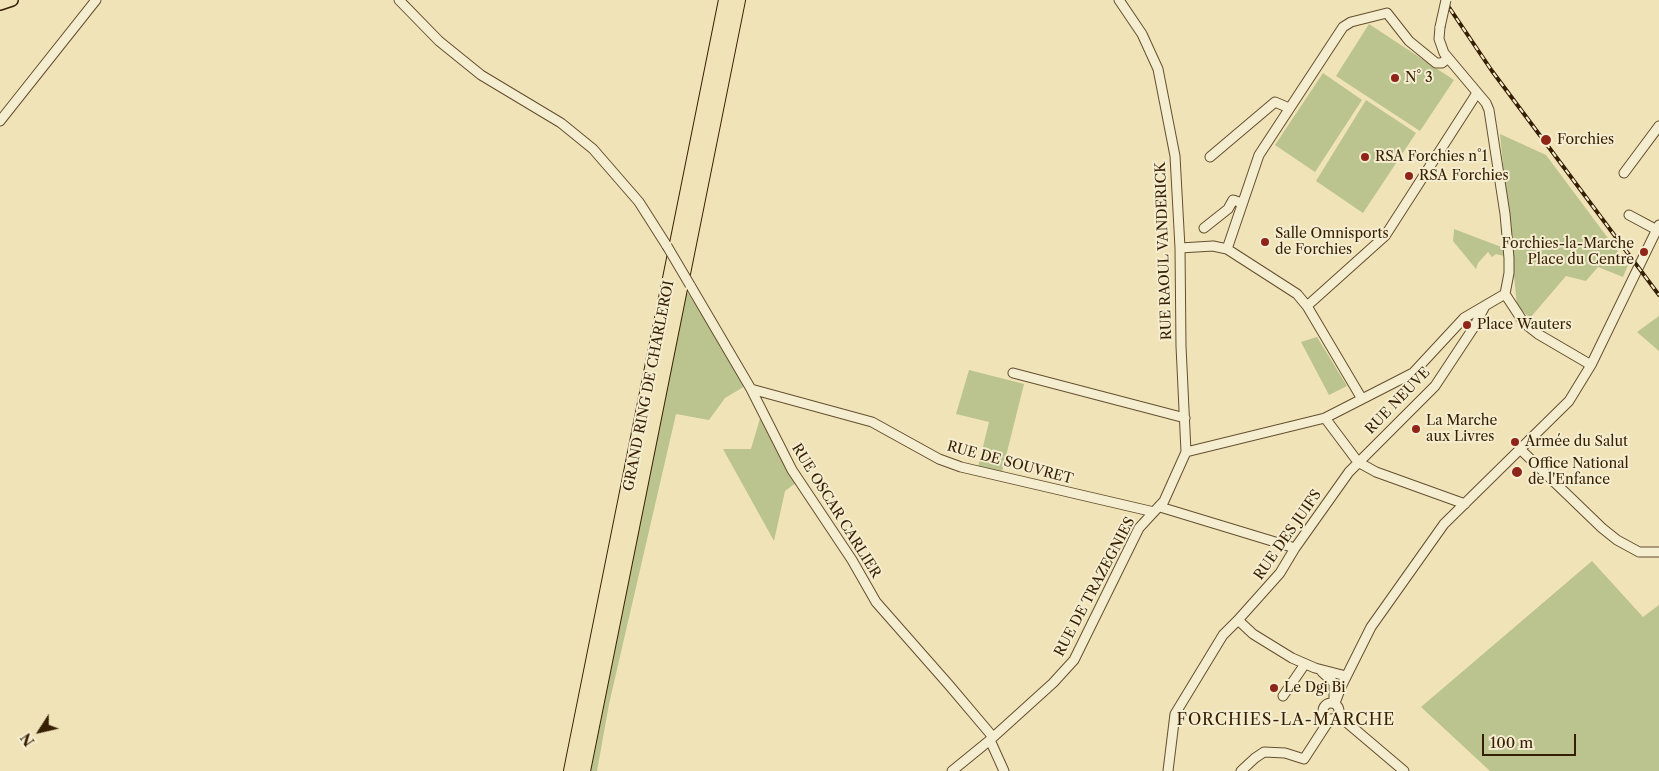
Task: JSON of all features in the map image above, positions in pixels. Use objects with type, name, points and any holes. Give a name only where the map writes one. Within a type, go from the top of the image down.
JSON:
[{"type":"highway","name":"GRAND RING DE CHARLEROI","points":[[571,771],[726,0]]},
{"type":"highway","name":"GRAND RING DE CHARLEROI","points":[[583,771],[738,0]]},
{"type":"main road","points":[[0,4],[12,0]]},
{"type":"street","points":[[0,121],[96,0]]},
{"type":"street","name":"RUE OSCAR CARLIER","points":[[399,0],[439,41],[481,75],[561,123],[593,149],[639,202],[751,389],[792,470],[852,560],[876,602],[950,685],[992,739],[1004,771]]},
{"type":"street","name":"RUE RAOUL VANDERICK","points":[[1119,0],[1142,34],[1158,69],[1175,156],[1180,248],[1181,346],[1186,452]]},
{"type":"street","points":[[1446,0],[1440,27],[1440,44],[1448,58],[1489,110],[1501,180],[1509,258],[1509,272],[1505,294],[1520,317],[1538,334],[1591,365]]},
{"type":"street","points":[[1227,249],[1258,155],[1343,27],[1351,22],[1387,13],[1409,41],[1436,63],[1442,63],[1448,58]]},
{"type":"street","points":[[1307,306],[1384,236],[1477,94]]},
{"type":"street","points":[[1210,157],[1275,102],[1289,108]]},
{"type":"street","points":[[1624,173],[1659,126]]},
{"type":"street","points":[[1204,228],[1228,209],[1233,200],[1242,203]]},
{"type":"street","points":[[1333,703],[1372,626],[1444,524],[1568,401],[1591,365],[1658,227],[1629,214]]},
{"type":"street","points":[[1180,248],[1213,246],[1227,249],[1296,294],[1307,306],[1362,399]]},
{"type":"street","points":[[1186,452],[1325,418],[1413,373],[1464,318],[1505,294]]},
{"type":"street","name":"RUE NEUVE","points":[[1358,462],[1435,386],[1474,327],[1485,306]]},
{"type":"street","points":[[1013,373],[1185,418]]},
{"type":"street","name":"RUE DE SOUVRET","points":[[751,389],[872,422],[939,459],[961,467],[1157,510],[1295,548]]},
{"type":"street","points":[[1325,418],[1358,462],[1376,472],[1465,504]]},
{"type":"street","points":[[1520,449],[1602,528],[1617,540],[1639,552],[1659,552]]},
{"type":"street","name":"RUE DE TRAZEGNIES","points":[[952,771],[992,739],[1063,673],[1074,660],[1139,528],[1157,510],[1186,452]]},
{"type":"street","name":"RUE DES JUIFS","points":[[1168,771],[1175,714],[1223,635],[1280,573],[1295,548],[1348,472],[1358,462]]},
{"type":"street","points":[[1238,620],[1252,634],[1272,647],[1315,668],[1346,676]]},
{"type":"street","points":[[1283,696],[1305,664]]},
{"type":"street","points":[[1315,668],[1334,683],[1333,703]]},
{"type":"street","points":[[1242,771],[1264,752],[1285,753],[1304,759],[1334,717],[1338,706],[1333,703],[1327,704],[1324,710],[1325,716],[1334,717],[1404,771]]},
{"type":"green space","name":"N° 3","points":[[1369,24],[1454,80],[1420,131],[1336,76]]},
{"type":"green space","points":[[1323,73],[1362,100],[1315,172],[1275,145]]},
{"type":"green space","name":"RSA Forchies n°1","points":[[1366,100],[1416,133],[1363,213],[1316,181]]},
{"type":"green space","points":[[1500,134],[1546,155],[1628,265],[1623,277],[1598,267],[1586,281],[1566,276],[1530,318],[1517,306]]},
{"type":"green space","points":[[1454,229],[1504,248],[1504,256],[1496,254],[1492,257],[1488,252],[1478,263],[1476,269],[1453,241]]},
{"type":"green space","points":[[688,293],[693,301],[695,301],[745,386],[725,398],[709,420],[676,414],[609,704],[597,771],[591,771],[686,294]]},
{"type":"green space","points":[[1659,316],[1659,351],[1637,332]]},
{"type":"green space","points":[[1317,337],[1347,386],[1329,395],[1301,342]]},
{"type":"green space","points":[[969,370],[1024,384],[1002,472],[978,467],[989,422],[956,414]]},
{"type":"green space","points":[[761,415],[797,482],[785,491],[774,541],[723,449],[751,449]]},
{"type":"green space","points":[[1592,561],[1643,617],[1659,605],[1659,771],[1490,771],[1421,707]]},
{"type":"railway","points":[[1444,0],[1492,71],[1659,295]]},
{"type":"place","name":"N° 3","points":[[1395,78]]},
{"type":"place","name":"Forchies","points":[[1546,140]]},
{"type":"place","name":"RSA Forchies n°1","points":[[1365,157]]},
{"type":"place","name":"RSA Forchies","points":[[1409,176]]},
{"type":"place","name":"Salle Omnisports de Forchies","points":[[1265,242]]},
{"type":"place","name":"Forchies-la-Marche Place du Centre","points":[[1644,252]]},
{"type":"place","name":"Place Wauters","points":[[1467,325]]},
{"type":"place","name":"La Marche aux Livres","points":[[1416,429]]},
{"type":"place","name":"Armée du Salut","points":[[1515,442]]},
{"type":"place","name":"Office National de l'Enfance","points":[[1517,472]]},
{"type":"place","name":"Le Dgi Bi","points":[[1274,688]]},
{"type":"district","name":"FORCHIES-LA-MARCHE","points":[[1286,720]]}]
